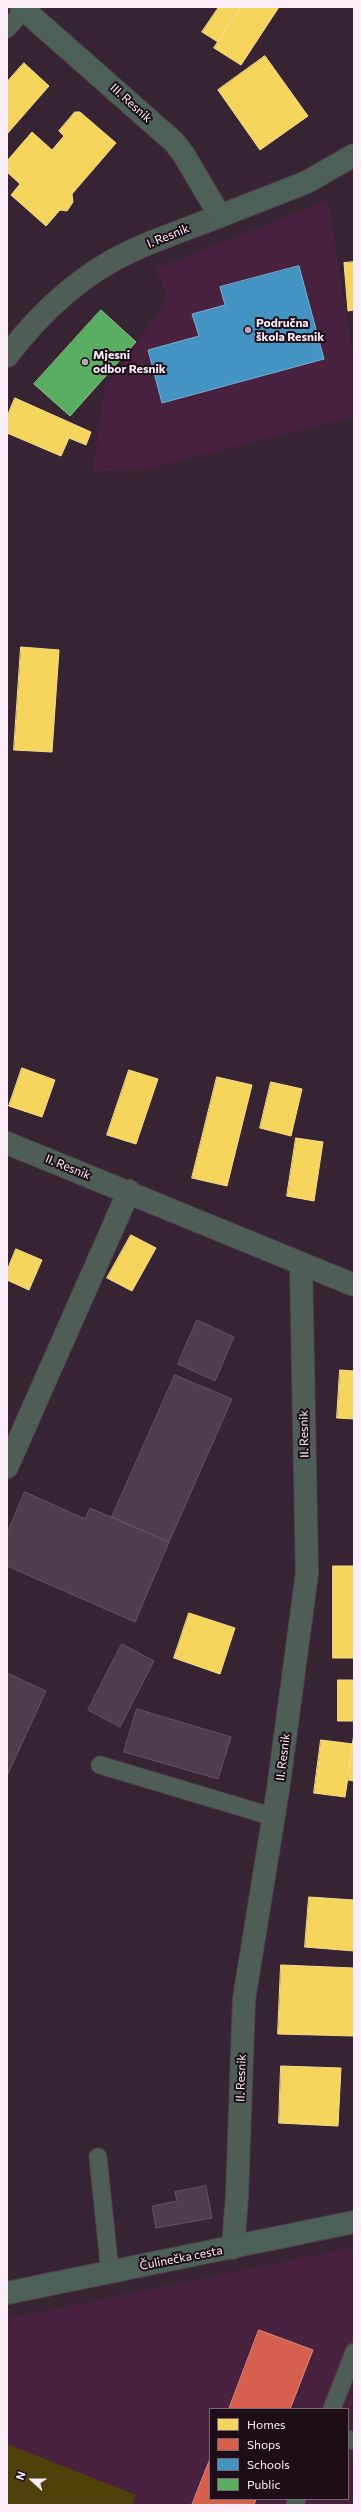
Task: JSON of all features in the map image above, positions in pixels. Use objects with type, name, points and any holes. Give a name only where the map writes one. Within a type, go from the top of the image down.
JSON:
[{"type":"street","name":"III. Resnik","points":[[22,8],[174,142],[184,155],[220,216]]},
{"type":"street","name":"I. Resnik","points":[[7,356],[36,322],[56,302],[102,267],[129,252],[307,182],[354,155]]},
{"type":"street","name":"II. Resnik","points":[[7,1143],[129,1191],[354,1285]]},
{"type":"street","points":[[7,1467],[129,1191]]},
{"type":"street","name":"II. Resnik","points":[[233,2248],[237,2196],[244,1999],[274,1817],[307,1573],[301,1264]]},
{"type":"street","name":"Čulinečka cesta","points":[[7,2293],[233,2248],[354,2222]]},
{"type":"lane","points":[[7,29],[22,8]]},
{"type":"lane","points":[[100,1765],[274,1817]]},
{"type":"lane","points":[[98,2157],[110,2272]]},
{"type":"lane","points":[[332,2408],[352,2361]]},
{"type":"shaded area","name":"Područna škola Resnik","points":[[328,200],[354,360],[354,417],[147,469],[93,472],[104,390],[168,299],[156,269]]},
{"type":"shaded area","points":[[354,2247],[354,2505],[7,2505],[7,2328],[11,2318]]},
{"type":"shaded area","points":[[7,2444],[136,2495],[132,2505],[7,2505]]},
{"type":"building: Homes","points":[[219,7],[241,7],[218,42],[202,32]]},
{"type":"building: Homes","points":[[241,7],[279,7],[241,65],[214,48]]},
{"type":"building: Homes","points":[[265,56],[308,116],[260,150],[218,90]]},
{"type":"building: Homes","points":[[24,63],[49,86],[7,134],[7,82]]},
{"type":"building: Homes","points":[[75,112],[80,112],[116,143],[72,194],[73,202],[67,211],[60,210],[46,226],[11,195],[20,184],[7,172],[7,161],[32,132],[52,150],[64,136],[59,131]]},
{"type":"building: Homes","points":[[354,262],[354,310],[348,311],[344,263]]},
{"type":"building: Homes","points":[[15,398],[91,432],[86,445],[69,438],[61,456],[7,433],[7,417]]},
{"type":"building: Homes","points":[[21,647],[59,650],[52,752],[14,750]]},
{"type":"building: Homes","points":[[22,1068],[55,1080],[42,1117],[9,1106]]},
{"type":"building: Homes","points":[[129,1070],[158,1079],[136,1144],[107,1135]]},
{"type":"building: Homes","points":[[217,1077],[252,1085],[227,1186],[192,1178]]},
{"type":"building: Homes","points":[[271,1082],[302,1089],[291,1136],[260,1128]]},
{"type":"building: Homes","points":[[296,1138],[323,1142],[314,1201],[287,1196]]},
{"type":"building: Homes","points":[[131,1235],[156,1248],[132,1291],[107,1278]]},
{"type":"building: Homes","points":[[16,1249],[42,1260],[29,1290],[7,1280],[7,1271]]},
{"type":"building: Homes","points":[[340,1370],[354,1371],[354,1419],[337,1418]]},
{"type":"building: Homes","points":[[333,1566],[354,1566],[354,1658],[333,1658]]},
{"type":"building: Homes","points":[[189,1613],[235,1628],[220,1674],[174,1658]]},
{"type":"building: Homes","points":[[338,1680],[354,1680],[354,1721],[338,1721]]},
{"type":"building: Homes","points":[[354,1733],[354,1781],[348,1780]]},
{"type":"building: Homes","points":[[321,1740],[353,1744],[345,1797],[314,1793]]},
{"type":"building: Homes","points":[[309,1897],[354,1900],[354,1951],[305,1947]]},
{"type":"building: Homes","points":[[281,1965],[354,1968],[354,2036],[278,2034]]},
{"type":"building: Homes","points":[[281,2066],[341,2068],[338,2126],[279,2123]]},
{"type":"building: Shops","points":[[259,2330],[313,2350],[290,2408],[229,2408]]},
{"type":"building: Shops","points":[[209,2462],[209,2500],[256,2500],[254,2505],[192,2505]]},
{"type":"building: Schools","points":[[299,266],[324,359],[162,403],[148,350],[199,336],[192,314],[225,305],[220,287]]},
{"type":"building: Public","points":[[101,310],[136,342],[70,416],[34,384]]},
{"type":"building: Other","points":[[197,1320],[234,1337],[215,1381],[178,1364]]},
{"type":"building: Other","points":[[175,1375],[232,1399],[169,1542],[112,1517]]},
{"type":"building: Other","points":[[25,1492],[85,1519],[90,1508],[169,1542],[135,1622],[7,1566],[7,1533]]},
{"type":"building: Other","points":[[122,1644],[154,1661],[120,1727],[88,1710]]},
{"type":"building: Other","points":[[7,1673],[46,1691],[7,1776]]},
{"type":"building: Other","points":[[137,1709],[231,1737],[218,1779],[124,1752]]},
{"type":"building: Other","points":[[206,2186],[212,2218],[156,2228],[152,2206],[177,2201],[175,2192]]},
{"type":"place","name":"Područna škola Resnik","points":[[248,330]]},
{"type":"place","name":"Mjesni odbor Resnik","points":[[85,362]]}]
